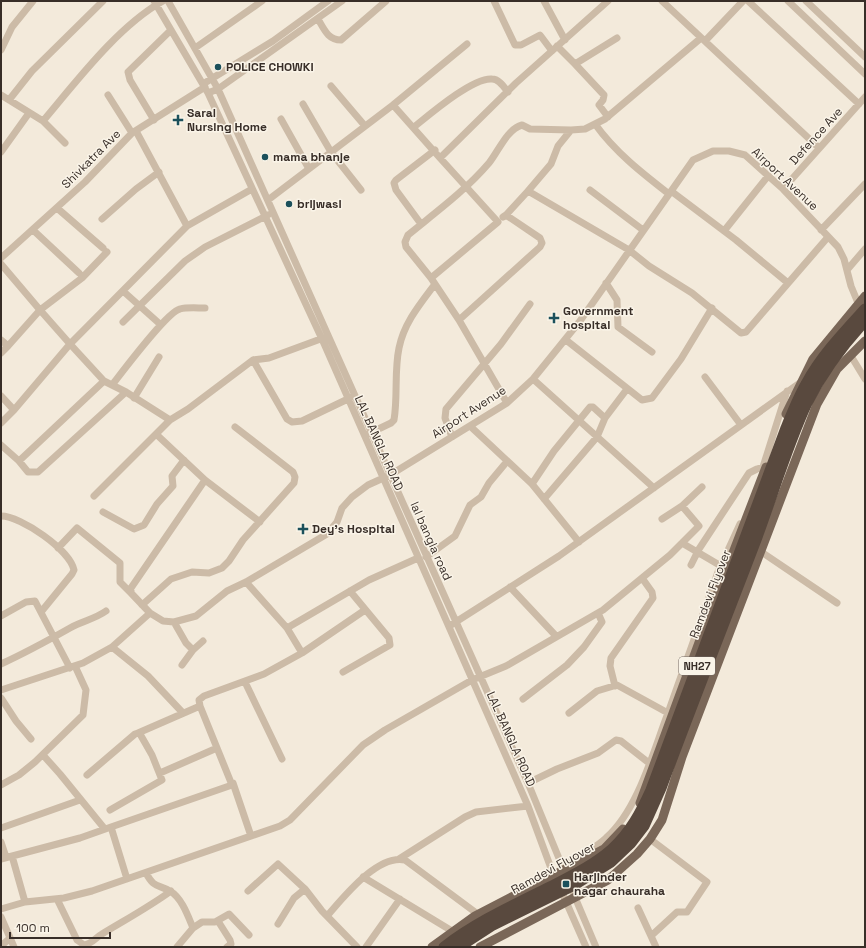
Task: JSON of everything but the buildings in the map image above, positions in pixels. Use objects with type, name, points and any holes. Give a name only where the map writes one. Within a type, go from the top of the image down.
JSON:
[{"type":"highway","name":"Ramdevi Flyover","points":[[444,947],[480,922],[571,876],[603,857],[621,840],[633,825],[650,790],[797,401],[817,366],[862,306]]},
{"type":"highway","name":"Ramdevi Flyover","points":[[459,947],[493,925],[593,874],[621,854],[644,826],[661,788],[798,423],[808,401],[829,366],[845,344],[865,322]]},
{"type":"main road","points":[[432,947],[452,931],[479,915],[562,868],[604,849],[618,835],[636,811],[710,610],[792,399],[813,358],[862,306],[865,296]]},
{"type":"main road","points":[[485,946],[608,880],[637,854],[650,839],[662,820],[682,757],[760,551],[818,404],[838,369],[865,341]]},
{"type":"street","points":[[1,50],[12,27],[33,1]]},
{"type":"street","points":[[9,100],[32,71],[103,1]]},
{"type":"street","points":[[43,121],[104,50],[155,3],[163,1]]},
{"type":"street","name":"lal bangla road","points":[[168,1],[218,89],[268,200],[307,298],[351,398],[371,432],[426,557],[452,624],[480,677],[528,783],[562,868],[576,897],[595,947]]},
{"type":"street","points":[[195,48],[262,1]]},
{"type":"street","points":[[205,88],[213,79],[273,41],[328,1]]},
{"type":"street","name":"Shivkatra Ave","points":[[1,258],[85,182],[134,132],[205,88],[218,89],[342,1]]},
{"type":"street","points":[[318,19],[329,36],[336,40],[341,40],[386,1]]},
{"type":"street","points":[[494,1],[515,45],[520,45],[540,35],[555,49],[575,64],[604,95],[603,100],[599,105],[608,117]]},
{"type":"street","points":[[544,1],[565,40]]},
{"type":"street","points":[[440,158],[508,92],[608,1]]},
{"type":"street","points":[[662,1],[819,148]]},
{"type":"street","points":[[507,403],[459,320],[433,281],[406,247],[405,242],[408,235],[467,187],[489,163],[515,128],[520,125],[526,126],[530,129],[571,130],[584,129],[596,124],[608,117],[703,39],[743,1]]},
{"type":"street","points":[[748,1],[858,104]]},
{"type":"street","points":[[788,1],[865,74]]},
{"type":"street","points":[[806,1],[865,57]]},
{"type":"street","points":[[155,3],[205,88],[265,217],[307,298]]},
{"type":"street","points":[[306,18],[310,25]]},
{"type":"street","points":[[154,120],[130,80],[128,72],[171,30]]},
{"type":"street","points":[[575,64],[617,38]]},
{"type":"street","points":[[268,200],[393,105],[467,44]]},
{"type":"street","points":[[414,127],[445,102],[483,80],[492,79],[499,81],[508,92]]},
{"type":"street","points":[[331,86],[365,126]]},
{"type":"street","points":[[1,95],[43,121],[65,143]]},
{"type":"street","points":[[108,95],[134,132],[159,172],[188,226]]},
{"type":"street","name":"Defence Ave","points":[[783,189],[865,97]]},
{"type":"street","points":[[303,104],[331,152],[362,190]]},
{"type":"street","points":[[393,105],[498,222]]},
{"type":"street","points":[[1,152],[29,113]]},
{"type":"street","points":[[281,119],[309,169]]},
{"type":"street","points":[[596,124],[622,154],[670,192],[724,231],[788,283]]},
{"type":"street","points":[[364,436],[391,424],[394,420],[399,348],[406,326],[433,281],[506,215],[528,191],[552,164],[556,151],[571,130]]},
{"type":"street","points":[[421,224],[396,190],[394,184],[396,180],[434,150]]},
{"type":"street","name":"Airport Avenue","points":[[174,622],[196,616],[227,591],[246,582],[327,534],[337,522],[342,508],[360,490],[382,477],[390,475],[507,403],[533,379],[566,340],[694,160],[713,151],[729,151],[745,155],[783,189],[838,247],[862,306]]},
{"type":"street","points":[[102,219],[136,189],[159,172]]},
{"type":"street","points":[[724,231],[768,176]]},
{"type":"street","points":[[821,230],[865,184]]},
{"type":"street","points":[[1,423],[14,410],[70,344],[188,226],[252,189]]},
{"type":"street","points":[[590,190],[644,230]]},
{"type":"street","points":[[528,191],[630,250],[649,266],[692,293],[712,308],[739,332],[744,333],[828,237]]},
{"type":"street","points":[[1,353],[40,310],[82,278],[105,250],[57,208]]},
{"type":"street","points":[[123,322],[185,261],[205,247],[273,212]]},
{"type":"street","points":[[459,320],[540,248],[542,243],[540,238],[506,215]]},
{"type":"street","points":[[33,230],[79,273]]},
{"type":"street","points":[[848,270],[865,250]]},
{"type":"street","points":[[1,264],[104,381],[126,392],[170,420]]},
{"type":"street","points":[[606,283],[617,300],[618,327],[652,352]]},
{"type":"street","points":[[123,291],[161,325]]},
{"type":"street","points":[[452,437],[445,418],[446,409],[484,364],[530,304]]},
{"type":"street","points":[[112,385],[161,325],[180,309],[205,308]]},
{"type":"street","points":[[566,340],[642,400],[652,398],[681,359],[712,308]]},
{"type":"street","points":[[94,496],[170,420],[188,409],[252,360],[269,358],[325,338]]},
{"type":"street","points":[[1,340],[8,346]]},
{"type":"street","points":[[851,356],[865,379]]},
{"type":"street","points":[[134,398],[159,357]]},
{"type":"street","points":[[252,360],[287,419],[292,422],[302,421],[351,398]]},
{"type":"street","points":[[705,377],[741,425]]},
{"type":"street","points":[[533,379],[654,488]]},
{"type":"street","points":[[20,461],[104,381]]},
{"type":"street","points":[[452,624],[579,542],[801,382]]},
{"type":"street","points":[[544,498],[597,437],[605,418],[627,389]]},
{"type":"street","points":[[1,445],[20,461],[28,472],[38,472],[126,392]]},
{"type":"street","points":[[562,868],[607,838],[615,829],[634,799],[649,763],[721,566],[763,467],[787,392]]},
{"type":"street","points":[[1,396],[14,410]]},
{"type":"street","name":"LAL BANGLA ROAD","points":[[351,398],[364,436],[418,558],[452,624],[472,680],[528,806],[553,874],[567,902],[586,947]]},
{"type":"street","points":[[532,484],[554,451],[591,407],[605,418]]},
{"type":"street","points":[[470,426],[532,484],[579,542]]},
{"type":"street","points":[[142,605],[171,579],[192,572],[208,573],[222,568],[230,561],[243,540],[294,483],[295,477],[293,472],[235,427]]},
{"type":"street","points":[[156,434],[205,480],[260,522]]},
{"type":"street","points":[[103,512],[134,529],[144,525],[157,504],[173,486],[172,476],[184,460]]},
{"type":"street","points":[[426,557],[455,536],[470,505],[481,497],[489,483],[504,465]]},
{"type":"street","points":[[691,565],[749,474],[757,468],[763,467]]},
{"type":"street","points":[[131,592],[130,588],[205,480]]},
{"type":"street","points":[[662,519],[682,506],[702,488]]},
{"type":"street","points":[[1,909],[25,902],[57,899],[92,891],[280,826],[290,820],[363,745],[385,730],[472,680],[506,666],[598,613],[642,578],[699,526],[682,506]]},
{"type":"street","points":[[1,516],[12,518],[37,531],[58,548],[72,563],[74,570],[41,612]]},
{"type":"street","points":[[58,548],[76,528],[120,563],[120,582],[150,613],[163,621],[174,622],[186,643],[192,650]]},
{"type":"street","points":[[682,543],[721,566]]},
{"type":"street","points":[[760,551],[837,603]]},
{"type":"street","points":[[287,628],[350,591],[418,558]]},
{"type":"street","points":[[615,686],[610,666],[611,658],[653,598],[652,592],[642,578]]},
{"type":"street","points":[[246,582],[287,628],[302,653]]},
{"type":"street","points":[[510,587],[556,636]]},
{"type":"street","points":[[343,672],[390,645],[389,638],[350,591]]},
{"type":"street","points":[[1,616],[31,600],[37,603],[54,638],[86,690],[83,715],[43,755],[19,775],[1,785]]},
{"type":"street","points":[[251,836],[233,783],[200,706],[199,700],[264,674],[302,653],[365,610]]},
{"type":"street","points":[[1,664],[77,625],[101,615],[106,611]]},
{"type":"street","points":[[1,689],[72,667],[112,647],[150,613]]},
{"type":"street","points":[[523,699],[567,665],[584,647],[602,622],[598,613]]},
{"type":"street","points":[[182,665],[192,650],[203,641]]},
{"type":"street","points":[[112,647],[148,676],[183,713]]},
{"type":"street","points":[[245,682],[282,759]]},
{"type":"street","points":[[569,714],[597,691],[615,686],[668,712]]},
{"type":"street","points":[[1,698],[16,721],[31,739]]},
{"type":"street","points":[[87,776],[138,733],[200,706]]},
{"type":"street","points":[[110,810],[160,782],[160,773],[152,755],[138,733]]},
{"type":"street","points":[[528,783],[598,753],[616,740],[620,741],[649,763]]},
{"type":"street","points":[[160,773],[218,748]]},
{"type":"street","points":[[43,755],[104,828]]},
{"type":"street","points":[[6,857],[80,838],[104,828],[180,804],[229,786],[233,783]]},
{"type":"street","points":[[1,828],[80,800]]},
{"type":"street","points":[[327,916],[363,877],[382,865],[399,859],[465,816],[476,812],[528,806]]},
{"type":"street","points":[[111,827],[127,879]]},
{"type":"street","points":[[650,839],[707,882],[707,885],[687,912],[677,912],[651,936]]},
{"type":"street","points":[[1,842],[25,902]]},
{"type":"street","points":[[399,859],[405,860],[479,915]]},
{"type":"street","points":[[248,891],[278,864],[305,889],[327,916],[357,947]]},
{"type":"street","points":[[146,873],[154,885],[171,891],[186,910],[193,928]]},
{"type":"street","points":[[363,877],[452,931]]},
{"type":"street","points":[[278,924],[294,898],[305,889]]},
{"type":"street","points":[[57,899],[77,940],[84,945],[90,944],[100,935],[152,905],[171,891]]},
{"type":"street","points":[[366,947],[400,900]]},
{"type":"street","points":[[638,908],[656,947]]},
{"type":"street","points":[[177,947],[193,928],[202,922],[218,921],[229,914],[249,935]]},
{"type":"street","points":[[1,917],[9,939],[14,947]]},
{"type":"street","points":[[218,921],[230,940],[231,944],[227,947]]},
{"type":"street","points":[[1,946],[9,939]]},
{"type":"place","name":"POLICE CHOWKI","points":[[218,67]]},
{"type":"place","name":"Saral Nursing Home","points":[[178,120]]},
{"type":"place","name":"mama bhanje","points":[[265,157]]},
{"type":"place","name":"brijwasi","points":[[289,204]]},
{"type":"place","name":"Government hospital","points":[[554,318]]},
{"type":"place","name":"Dey's Hospital","points":[[303,529]]},
{"type":"place","name":"Harjinder nagar chauraha","points":[[566,884]]}]
